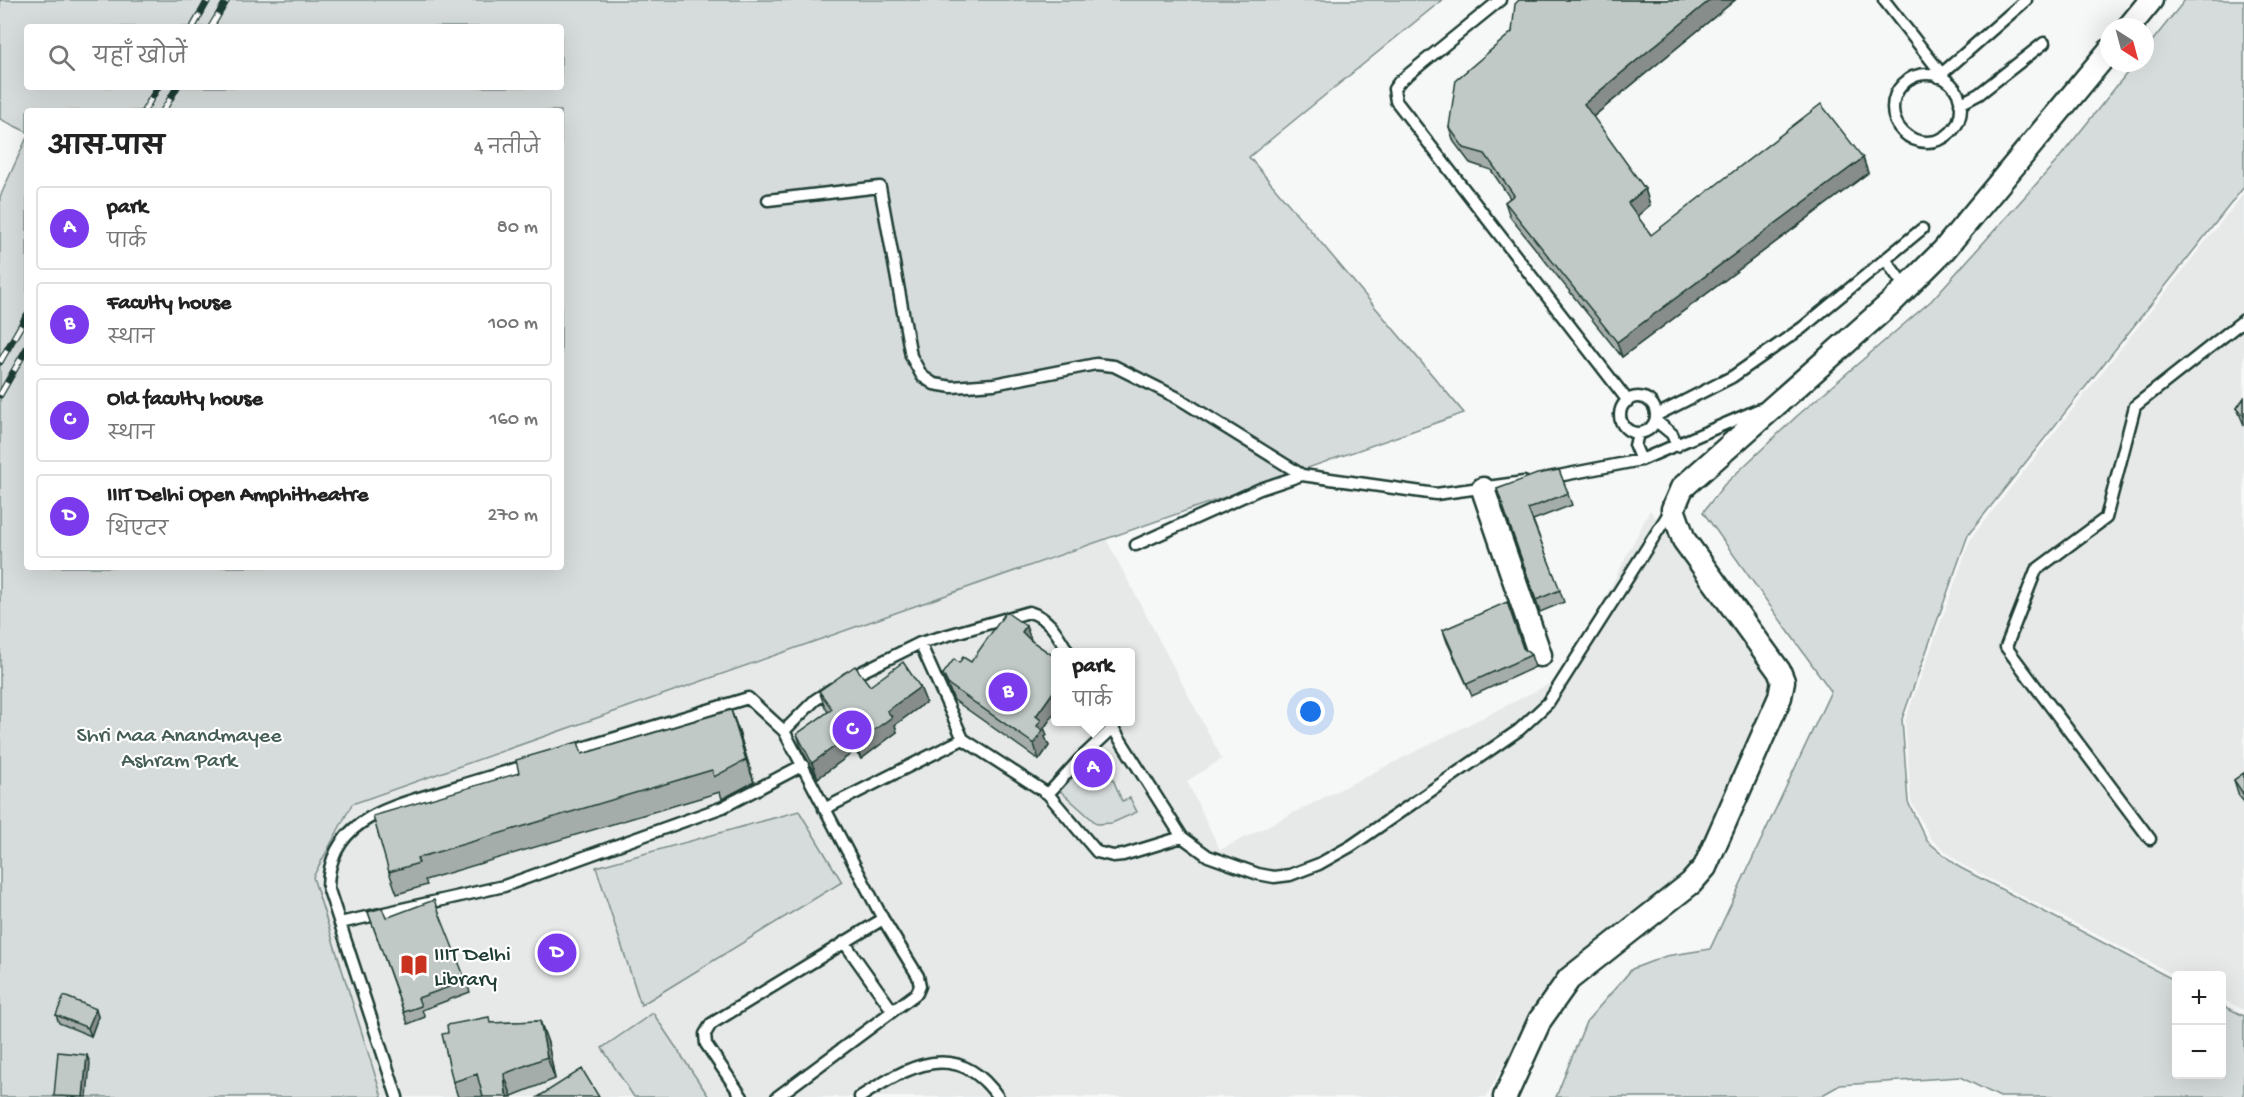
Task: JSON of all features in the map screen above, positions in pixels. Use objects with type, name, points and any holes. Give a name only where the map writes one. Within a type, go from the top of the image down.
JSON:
[{"type":"street","points":[[2136,18],[2151,0]]},
{"type":"street","points":[[1505,1097],[1540,1020],[1569,979],[1691,883],[1705,867],[1780,697],[1783,681],[1779,671],[1684,540],[1673,508],[1682,488],[1906,288],[1943,251],[2100,62]]},
{"type":"street","points":[[1483,489],[1540,655]]},
{"type":"lane","points":[[1500,0],[1399,82],[1394,89],[1396,101],[1628,400]]},
{"type":"lane","points":[[1884,0],[1939,75],[1951,84],[1960,104],[1956,125],[1940,140],[1919,142],[1900,129],[1893,108],[1900,87],[1920,75],[1939,75],[2026,0]]},
{"type":"lane","points":[[1960,104],[1979,94],[2044,43]]},
{"type":"lane","points":[[768,200],[879,187],[910,356],[922,376],[934,384],[952,387],[994,384],[1096,364],[1114,366],[1178,398],[1302,475],[1436,495],[1483,489],[1641,460],[1780,400]]},
{"type":"lane","points":[[1677,446],[1672,434],[1656,418],[1649,400],[1639,397],[1628,400],[1621,410],[1621,421],[1627,430],[1638,433],[1649,430],[1656,418],[1732,377],[1802,328],[1922,229]]},
{"type":"lane","points":[[1885,259],[1906,288]]},
{"type":"lane","points":[[2150,839],[2006,647],[2036,570],[2106,518],[2135,406],[2244,320]]},
{"type":"lane","points":[[1638,433],[1635,446],[1641,460]]},
{"type":"lane","points":[[1136,545],[1251,493],[1302,475]]},
{"type":"lane","points":[[1112,726],[1182,837],[1208,856],[1258,874],[1274,877],[1290,875],[1318,864],[1351,846],[1497,745],[1548,703],[1673,508]]},
{"type":"lane","points":[[784,731],[815,700],[855,674],[920,643],[1029,612],[1044,618],[1052,626],[1066,648]]},
{"type":"lane","points":[[920,643],[963,739],[1048,795],[1097,852],[1104,855],[1123,855],[1182,837]]},
{"type":"lane","points":[[561,754],[748,698],[784,731],[883,919],[920,980],[916,993],[777,1097]]},
{"type":"lane","points":[[1048,795],[1110,726]]},
{"type":"lane","points":[[824,809],[963,739]]},
{"type":"lane","points":[[397,1097],[328,887],[329,872],[336,851],[349,832],[380,810],[538,761]]},
{"type":"lane","points":[[340,923],[504,886],[723,807],[802,765]]},
{"type":"lane","points":[[742,1097],[706,1044],[705,1034],[711,1024],[883,919]]},
{"type":"lane","points":[[843,942],[892,1010]]},
{"type":"lane","points":[[860,1097],[914,1065],[947,1061],[972,1070],[989,1084],[998,1097]]},
{"type":"shaded area","points":[[2244,193],[2244,1010],[2226,1001],[2226,971],[2172,971],[2172,974],[1961,864],[1931,839],[1911,801],[1905,721],[1971,538]]},
{"type":"shaded area","points":[[1650,510],[1775,676],[1766,731],[1693,868],[1526,1024],[1486,1097],[382,1097],[313,877],[349,804],[1106,539],[1222,759],[1187,781],[1220,850],[1565,676]]},
{"type":"green space","name":"Shri Maa Anandmayee Ashram Park","points":[[0,0],[1442,0],[1249,157],[1464,413],[352,804],[313,877],[382,1097],[0,1097],[0,197],[24,144],[24,570],[564,570],[564,108],[24,108],[24,131],[0,119]]},
{"type":"green space","points":[[2185,0],[2244,0],[2244,187],[1968,535],[1902,719],[1908,802],[1927,841],[1959,867],[2172,979],[2172,1079],[2226,1079],[2226,1007],[2244,1016],[2244,1097],[2000,1097],[1960,1077],[1840,1085],[1819,1097],[1556,1097],[1586,1022],[1632,969],[1666,956],[1710,949],[1831,691],[1703,512],[1724,485],[1797,416],[1931,301],[2056,162],[2128,72],[2154,72],[2154,39]]},
{"type":"green space","points":[[1100,748],[1122,801],[1130,798],[1137,812],[1112,823],[1097,824],[1058,789]]},
{"type":"green space","points":[[799,811],[842,882],[641,1005],[596,867]]},
{"type":"green space","points":[[653,1013],[709,1097],[634,1097],[602,1048]]},
{"type":"building","points":[[1519,0],[1710,0],[1584,104],[1645,189],[1628,203],[1651,235],[1821,104],[1863,158],[1617,342],[1505,202],[1514,195],[1485,154],[1464,148],[1449,127],[1456,80],[1512,32],[1515,4]]},
{"type":"building","points":[[2244,398],[2244,416],[2237,408]]},
{"type":"building","points":[[1559,470],[1568,493],[1528,509],[1560,590],[1536,600],[1497,489],[1537,474]]},
{"type":"building","points":[[1507,602],[1523,648],[1531,655],[1467,684],[1443,630]]},
{"type":"building","points":[[1006,612],[1026,626],[1022,632],[1030,640],[1051,654],[1051,695],[1036,716],[1041,720],[1037,726],[1043,730],[1034,744],[948,684],[943,674],[954,659],[959,663],[963,657],[971,662]]},
{"type":"building","points":[[903,662],[920,687],[887,711],[892,717],[855,744],[849,736],[812,763],[797,734],[832,709],[819,691],[855,666],[870,686]]},
{"type":"building","points":[[731,710],[746,760],[714,777],[712,770],[417,858],[419,863],[389,872],[373,816],[519,773],[516,760],[578,742],[582,754]]},
{"type":"building","points":[[2244,773],[2244,795],[2234,780]]},
{"type":"building","name":"IIIT Delhi Library","points":[[434,900],[466,981],[418,998],[421,1006],[404,1012],[368,912],[382,908],[386,918]]},
{"type":"building","points":[[64,996],[96,1009],[88,1028],[56,1015]]},
{"type":"building","points":[[489,1017],[490,1023],[540,1021],[547,1057],[504,1074],[506,1094],[509,1097],[483,1097],[477,1074],[453,1082],[442,1034],[448,1033],[447,1025]]},
{"type":"building","points":[[58,1052],[87,1055],[83,1097],[54,1096]]},
{"type":"building","points":[[582,1069],[599,1097],[538,1097]]},
{"type":"railway","points":[[195,24],[208,0]]},
{"type":"railway","points":[[213,24],[227,0]]},
{"type":"railway","points":[[146,108],[156,90]]},
{"type":"railway","points":[[165,108],[175,90]]},
{"type":"railway","points":[[0,362],[24,320]]},
{"type":"railway","points":[[0,395],[24,353]]},
{"type":"place","name":"Faculty house","points":[[1008,692]]},
{"type":"place","name":"Old faculty house","points":[[852,730]]},
{"type":"place","name":"park","points":[[1093,768]]},
{"type":"place","name":"IIIT Delhi Open Amphitheatre","points":[[557,953]]},
{"type":"place","name":"IIIT Delhi Library","points":[[414,965]]}]
